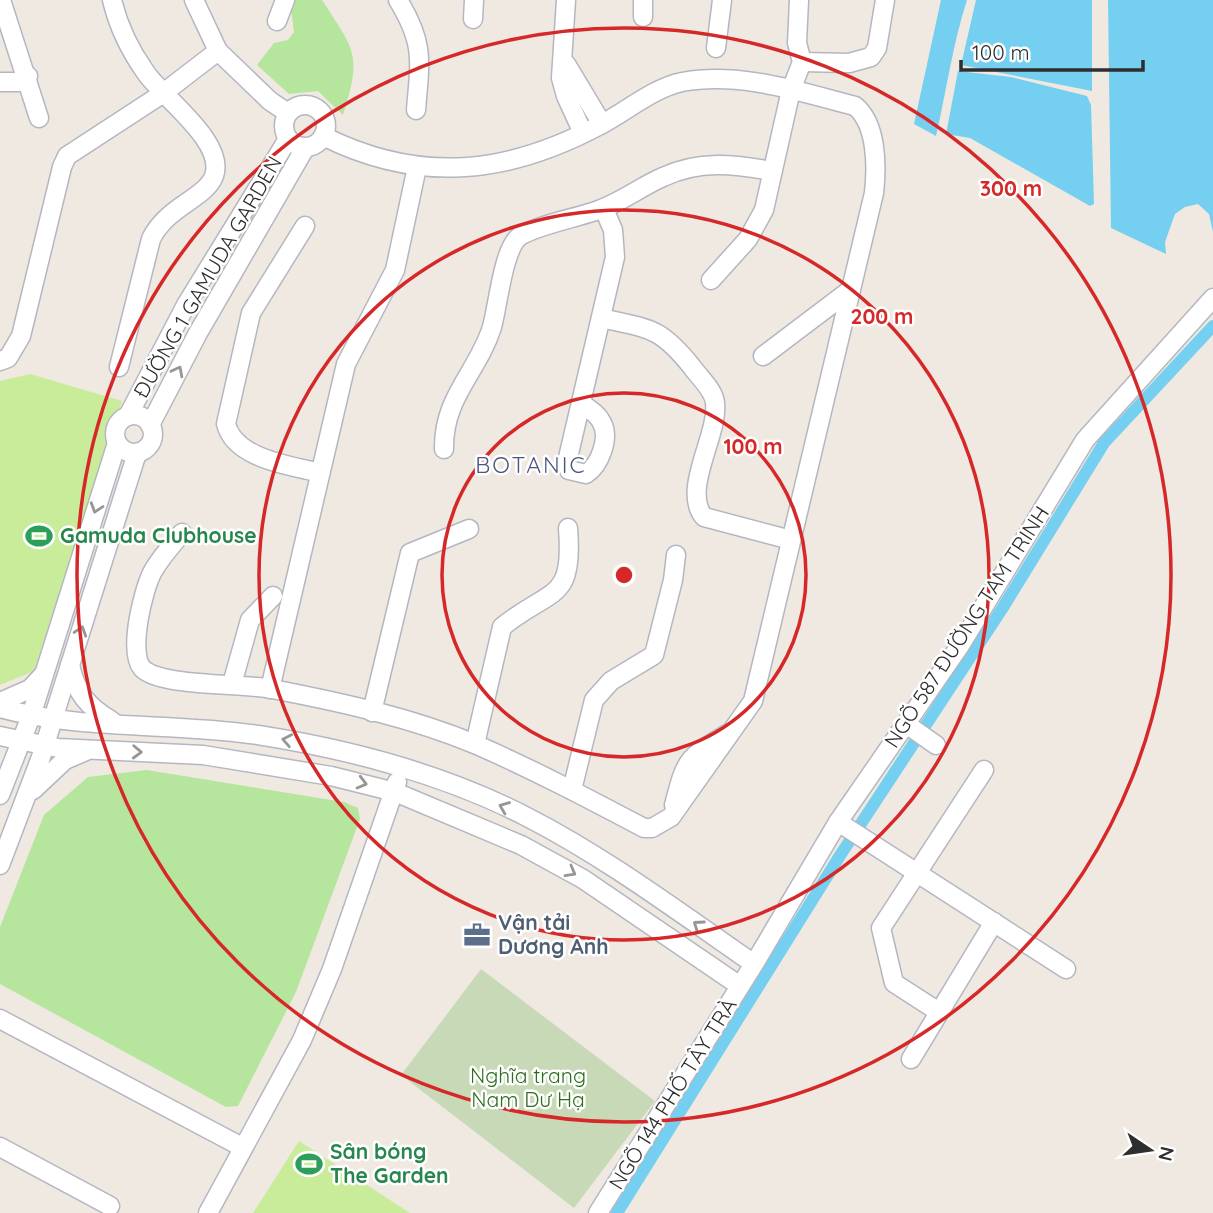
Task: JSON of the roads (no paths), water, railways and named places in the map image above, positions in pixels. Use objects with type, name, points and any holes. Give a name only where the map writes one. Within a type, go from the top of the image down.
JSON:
[{"type":"street","points":[[1,0],[28,76],[39,118]]},
{"type":"street","points":[[112,0],[138,60],[162,94],[204,137],[213,150],[216,166],[207,188],[176,207],[157,226],[151,239],[119,367]]},
{"type":"street","points":[[194,0],[218,51],[270,101],[288,113]]},
{"type":"street","points":[[277,21],[285,0]]},
{"type":"street","points":[[398,0],[417,33],[420,63],[416,110]]},
{"type":"street","points":[[473,19],[474,0]]},
{"type":"street","points":[[566,0],[562,78],[566,96],[583,134]]},
{"type":"street","points":[[716,48],[722,0]]},
{"type":"street","points":[[711,280],[758,224],[791,90],[802,62],[797,43],[799,0]]},
{"type":"street","points":[[802,62],[849,64],[871,57],[877,48],[885,0]]},
{"type":"street","points":[[0,360],[8,358],[21,336],[62,167],[67,156],[162,94],[218,51]]},
{"type":"street","points":[[565,60],[602,124]]},
{"type":"street","points":[[0,82],[18,82],[28,76]]},
{"type":"street","points":[[182,533],[149,579],[136,636],[138,663],[144,671],[163,678],[270,689],[372,712],[424,728],[474,744],[572,790],[644,828],[652,828],[671,817],[733,731],[755,694],[876,170],[869,125],[855,106],[748,80],[681,82],[551,149],[489,166],[417,167],[348,148],[323,136]]},
{"type":"street","points":[[301,105],[316,108],[325,121],[323,136],[312,146],[305,148],[288,139],[284,122],[288,113],[301,105]]},
{"type":"street","name":"ĐƯỜNG 1 GAMUDA GARDEN","points":[[128,416],[177,322],[288,139]]},
{"type":"street","name":"ĐƯỜNG 1 GAMUDA GARDEN","points":[[150,425],[198,333],[305,148]]},
{"type":"street","points":[[444,449],[444,435],[452,402],[486,344],[510,251],[521,236],[604,209],[663,176],[687,167],[736,165],[772,171]]},
{"type":"street","points":[[270,689],[346,364],[395,270],[417,167]]},
{"type":"street","points":[[581,403],[615,257],[613,230],[604,209]]},
{"type":"street","points":[[304,226],[251,313],[226,424],[236,444],[278,462],[320,473]]},
{"type":"street","points":[[763,356],[849,291]]},
{"type":"street","name":"NGÕ 587 ĐƯỜNG TAM TRINH","points":[[747,975],[850,830],[1085,440],[1213,298]]},
{"type":"street","points":[[601,318],[654,330],[666,336],[712,393],[714,413],[696,492],[698,511],[716,522],[791,540]]},
{"type":"street","points":[[177,322],[198,333]]},
{"type":"street","points":[[0,865],[45,746],[138,453],[151,442],[150,425],[137,415],[128,416],[116,428],[117,443],[31,716],[1,789]]},
{"type":"street","points":[[117,443],[122,449],[138,453]]},
{"type":"street","points":[[474,744],[502,627],[557,591],[565,581],[570,559],[568,528]]},
{"type":"street","points":[[372,712],[410,553],[470,529]]},
{"type":"street","points":[[572,790],[594,700],[611,681],[654,655],[673,580],[676,555]]},
{"type":"street","points":[[232,684],[250,620],[273,596]]},
{"type":"street","points":[[70,665],[73,680],[84,700],[116,723]]},
{"type":"street","points":[[0,702],[30,689],[45,672]]},
{"type":"street","points":[[0,708],[53,720],[207,727],[351,753],[401,767],[525,816],[629,877],[730,947],[747,975]]},
{"type":"street","points":[[910,727],[933,743]]},
{"type":"street","points":[[0,736],[45,746],[203,755],[331,776],[394,792],[521,845],[583,879],[716,970],[747,975]]},
{"type":"street","points":[[26,798],[57,766],[89,750]]},
{"type":"street","points":[[208,1213],[286,1071],[332,969],[401,767]]},
{"type":"street","points":[[939,1012],[894,983],[881,928],[984,770]]},
{"type":"street","points":[[850,830],[1066,969]]},
{"type":"street","points":[[911,1059],[994,922]]},
{"type":"street","points":[[716,970],[730,947]]},
{"type":"street","name":"NGÕ 144 PHỐ TÂY TRÀ","points":[[598,1213],[747,975]]},
{"type":"street","points":[[3,1021],[242,1147]]},
{"type":"street","points":[[0,1147],[110,1206]]},
{"type":"water","points":[[941,0],[967,0],[936,136],[914,124]]},
{"type":"water","points":[[976,0],[1092,0],[1092,91],[961,65]]},
{"type":"water","points":[[1108,0],[1213,0],[1213,232],[1209,214],[1198,204],[1185,207],[1175,214],[1165,242],[1166,254],[1111,228]]},
{"type":"water","points":[[958,71],[1011,77],[1087,96],[1091,105],[1094,204],[1090,206],[970,138],[946,134]]},
{"type":"waterway","points":[[617,1213],[841,854],[1002,609],[1104,443],[1213,326]]},
{"type":"place","name":"Gamuda Clubhouse","points":[[39,536]]},
{"type":"place","name":"Vận tải Dương Anh","points":[[477,935]]},
{"type":"place","name":"Sân bóng The Garden","points":[[309,1164]]},
{"type":"district","name":"BOTANIC","points":[[531,465]]},
{"type":"park label","name":"Nghĩa trang Nam Dư Hạ","points":[[528,1088]]}]
